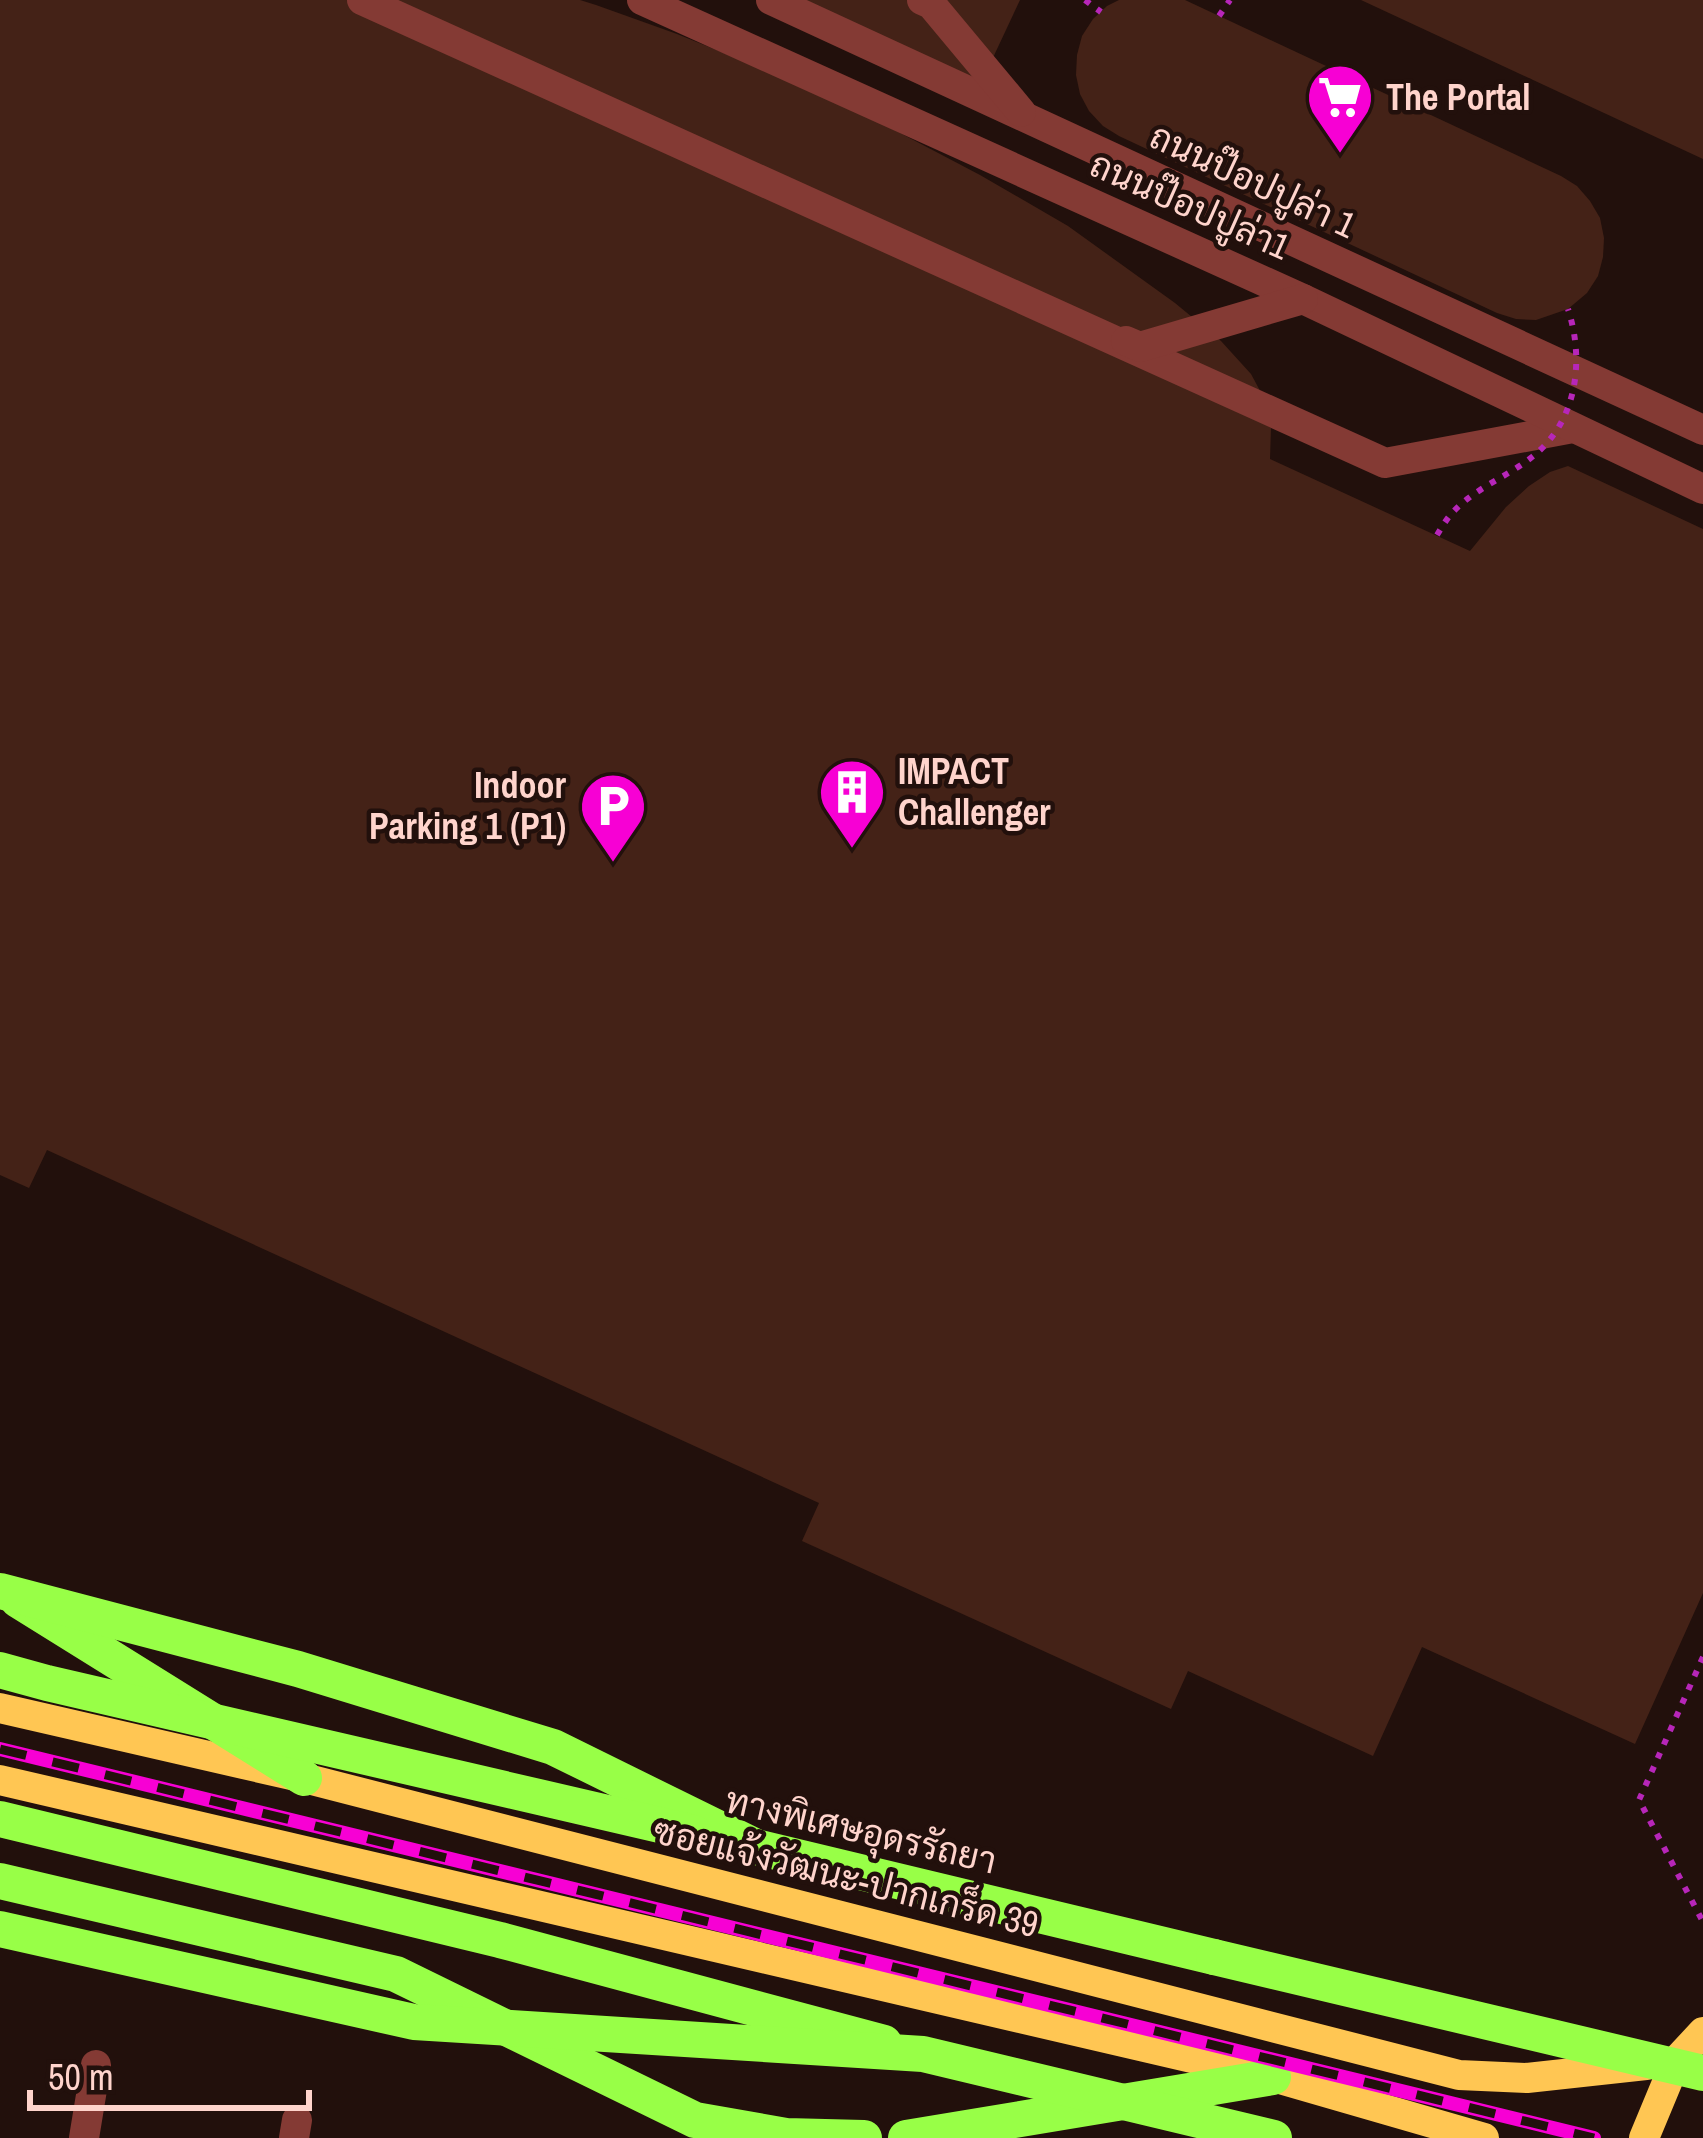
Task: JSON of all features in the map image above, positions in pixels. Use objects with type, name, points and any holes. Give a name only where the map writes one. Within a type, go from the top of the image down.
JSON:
[{"type":"highway","points":[[0,1590],[304,1778]]},
{"type":"highway","points":[[0,1590],[298,1669],[553,1747],[756,1847]]},
{"type":"highway","name":"ทางพิเศษอุดรรัถยา","points":[[0,1670],[1689,2067]]},
{"type":"highway","points":[[0,1819],[500,1940],[923,2054],[1274,2138]]},
{"type":"highway","points":[[0,1881],[396,1974],[695,2120],[786,2136],[864,2138]]},
{"type":"highway","points":[[0,1930],[414,2022],[923,2054]]},
{"type":"highway","points":[[906,2138],[1273,2078]]},
{"type":"main road","name":"ซอยแจ้งวัฒนะ-ปากเกร็ด 39","points":[[0,1708],[304,1778],[1460,2075],[1527,2078],[1689,2067]]},
{"type":"main road","points":[[0,1780],[1273,2078],[1484,2138]]},
{"type":"main road","points":[[1644,2138],[1689,2067],[1703,2032]]},
{"type":"street","points":[[362,0],[1385,463],[1574,428]]},
{"type":"street","points":[[410,0],[421,24],[1140,347],[1303,299]]},
{"type":"street","name":"ถนนป๊อปปูล่า1","points":[[642,0],[1303,299],[1703,489]]},
{"type":"street","name":"ถนนป๊อปปูล่า 1","points":[[771,0],[1703,430]]},
{"type":"street","points":[[922,0],[931,4],[1026,118]]},
{"type":"street","points":[[84,2138],[96,2065]]},
{"type":"path","points":[[1085,0],[1101,12]]},
{"type":"path","points":[[1219,16],[1230,0]]},
{"type":"path","points":[[1437,535],[1452,512],[1534,456],[1565,416],[1577,361],[1568,309]]},
{"type":"path","points":[[1703,1657],[1640,1800],[1703,1922]]},
{"type":"building","name":"IMPACT Challenger","points":[[0,0],[580,0],[783,77],[883,124],[1068,226],[1175,303],[1221,341],[1251,374],[1265,400],[1271,427],[1270,459],[1470,551],[1529,486],[1568,466],[1703,529],[1703,1593],[1635,1744],[1422,1647],[1373,1756],[1188,1671],[1171,1709],[802,1541],[819,1503],[47,1150],[29,1188],[0,1175]]},
{"type":"building","points":[[771,0],[1020,0],[976,94]]},
{"type":"building","name":"The Portal","points":[[1119,0],[1185,0],[1561,176],[1577,186],[1600,218],[1604,238],[1598,276],[1568,309],[1536,320],[1516,319],[1119,136],[1089,111],[1076,75],[1082,36],[1093,19]]},
{"type":"building","points":[[1361,0],[1703,0],[1703,159]]},
{"type":"railway","points":[[0,1749],[1594,2138]]},
{"type":"place","name":"The Portal","points":[[1340,156]]},
{"type":"place","name":"IMPACT Challenger","points":[[852,851]]},
{"type":"place","name":"Indoor Parking 1 (P1)","points":[[613,865]]}]
